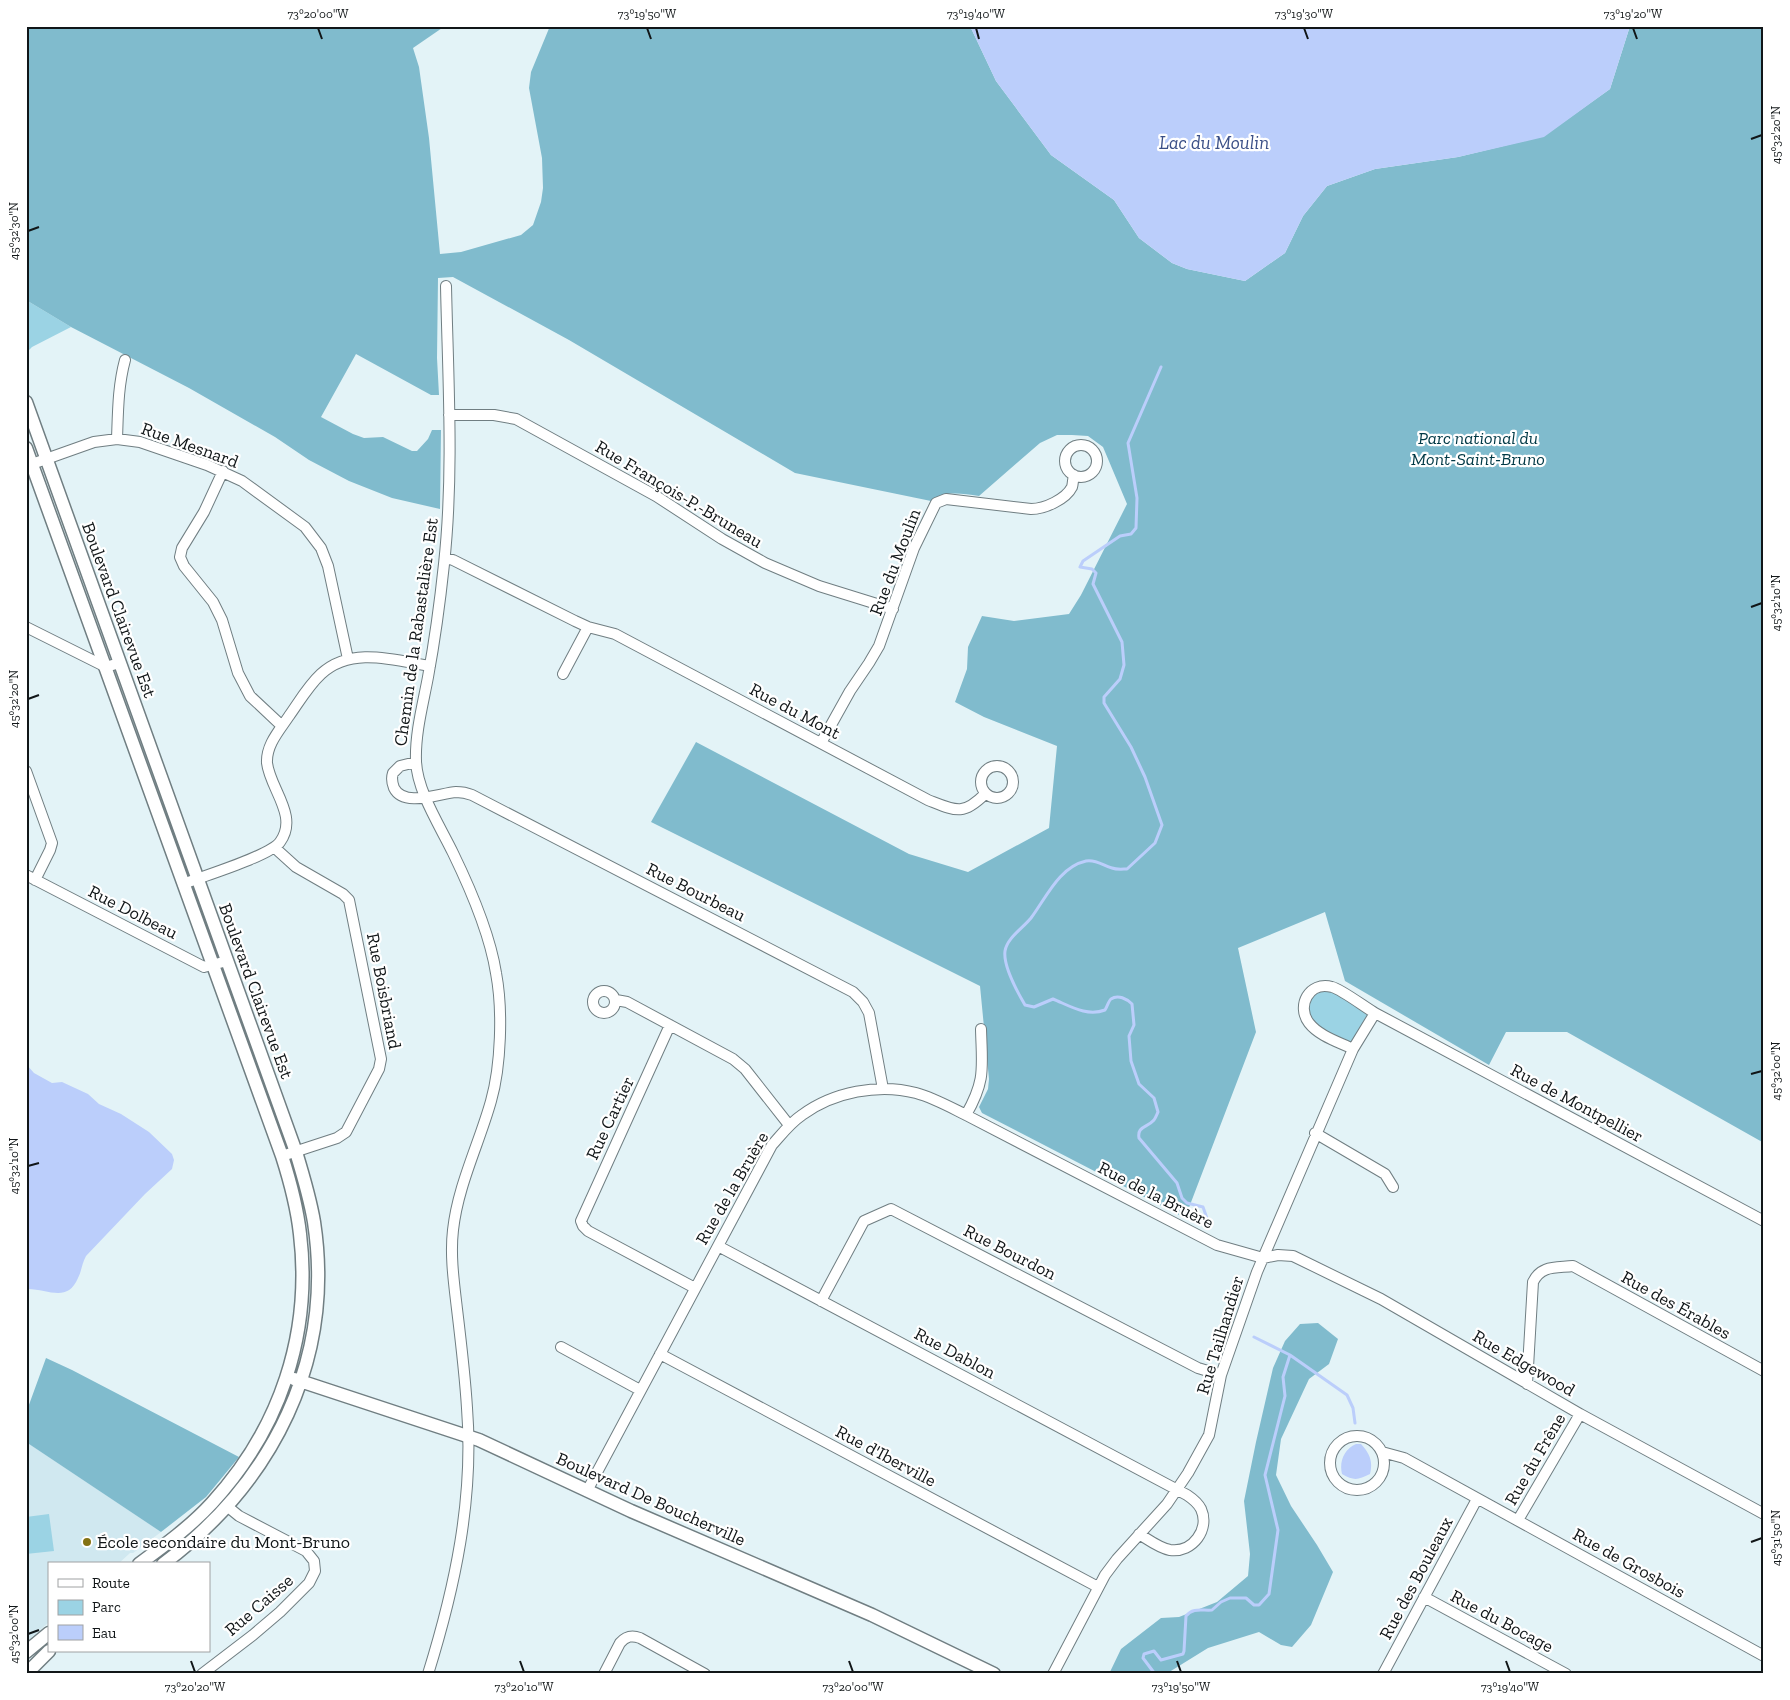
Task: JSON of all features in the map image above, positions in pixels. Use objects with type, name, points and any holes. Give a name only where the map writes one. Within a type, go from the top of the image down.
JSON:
[{"type":"street","name":"Chemin de la Rabastalière Est","points":[[428,1674],[451,1596],[460,1549],[468,1479],[469,1436],[452,1240],[463,1183],[495,1087],[499,1029],[499,991],[488,942],[471,893],[419,780],[416,762],[417,739],[430,666],[445,558],[449,505],[446,286]]},
{"type":"street","points":[[117,439],[120,377],[125,360]]},
{"type":"street","name":"Boulevard Clairevue Est","points":[[26,402],[296,1152],[311,1207],[316,1242],[315,1319],[301,1381],[274,1444],[253,1476],[228,1507],[200,1535],[166,1562]]},
{"type":"street","name":"Rue François-P.-Bruneau","points":[[449,415],[494,415],[516,419],[656,496],[722,539],[765,563],[819,586],[893,609]]},
{"type":"street","name":"Rue Mesnard","points":[[32,464],[94,442],[117,439],[140,442],[223,471],[242,481],[300,523],[318,542],[326,560],[348,659]]},
{"type":"street","name":"Boulevard Clairevue Est","points":[[26,448],[282,1156],[297,1212],[302,1262],[300,1318],[287,1376],[267,1426],[242,1467],[212,1503],[195,1520],[142,1562]]},
{"type":"street","points":[[223,471],[204,512],[183,545],[180,557],[184,566],[213,602],[222,620],[238,673],[250,696],[271,718],[282,726]]},
{"type":"street","name":"Rue du Moulin","points":[[821,743],[850,690],[875,654],[914,548],[933,508],[938,502],[946,499],[1040,509],[1055,502],[1072,487],[1074,475]]},
{"type":"street","name":"Rue du Mont","points":[[445,558],[588,627],[615,634],[916,794],[958,810],[973,806],[985,794]]},
{"type":"street","points":[[26,627],[106,667],[119,662]]},
{"type":"street","points":[[563,674],[588,627]]},
{"type":"street","points":[[183,884],[265,853],[274,848],[283,837],[286,821],[282,804],[270,774],[267,759],[270,745],[309,687],[320,675],[335,664],[357,657],[381,658],[430,666]]},
{"type":"street","name":"Rue Bourbeau","points":[[416,762],[400,766],[395,769],[392,776],[392,783],[396,792],[403,796],[426,797],[458,792],[476,797],[853,992],[863,1002],[869,1013],[883,1089]]},
{"type":"street","points":[[26,771],[52,843],[50,850],[31,877]]},
{"type":"street","name":"Rue Boisbriand","points":[[274,848],[296,867],[343,894],[349,900],[381,1055],[380,1066],[346,1132],[337,1138],[282,1156]]},
{"type":"street","name":"Rue Dolbeau","points":[[31,877],[204,967],[213,966]]},
{"type":"street","points":[[213,966],[227,961]]},
{"type":"street","name":"Rue de Montpellier","points":[[1353,1049],[1316,1030],[1308,1023],[1305,1013],[1305,999],[1312,989],[1332,987],[1375,1013],[1764,1222]]},
{"type":"street","points":[[616,1000],[627,1002],[738,1062],[789,1125]]},
{"type":"street","name":"Rue Tailhandier","points":[[1053,1674],[1098,1587],[1117,1559],[1166,1504],[1209,1435],[1221,1375],[1241,1313],[1315,1133],[1353,1049],[1375,1013]]},
{"type":"street","name":"Rue Cartier","points":[[670,1025],[581,1220],[582,1225],[588,1231],[694,1288]]},
{"type":"street","points":[[966,1115],[977,1095],[983,1075],[981,1029]]},
{"type":"street","name":"Rue de la Bruère","points":[[587,1491],[694,1288],[772,1146],[789,1125],[802,1115],[834,1098],[861,1091],[897,1089],[931,1098],[1217,1244],[1263,1258]]},
{"type":"street","points":[[1315,1133],[1385,1174],[1393,1187]]},
{"type":"street","name":"Rue Bourdon","points":[[822,1301],[864,1221],[891,1208],[1198,1368],[1221,1375]]},
{"type":"street","name":"Rue Dablon","points":[[718,1246],[1176,1490],[1194,1500],[1201,1510],[1203,1526],[1197,1540],[1184,1549],[1172,1550],[1140,1534]]},
{"type":"street","name":"Rue Edgewood","points":[[1263,1258],[1278,1255],[1292,1256],[1381,1299],[1580,1414],[1764,1514]]},
{"type":"street","name":"Rue des Érables","points":[[1527,1384],[1533,1282],[1537,1274],[1545,1269],[1573,1266],[1764,1371]]},
{"type":"street","points":[[560,1347],[640,1390]]},
{"type":"street","name":"Rue d'Iberville","points":[[660,1354],[1098,1587]]},
{"type":"street","name":"Boulevard De Boucherville","points":[[287,1376],[479,1440],[587,1491],[850,1605],[988,1672]]},
{"type":"street","name":"Rue du Frêne","points":[[1518,1520],[1580,1414]]},
{"type":"street","points":[[1360,1436],[1369,1439],[1377,1444],[1382,1452],[1384,1470],[1380,1477],[1368,1488],[1360,1490],[1343,1486],[1332,1474],[1332,1456],[1336,1448],[1342,1441],[1351,1437],[1360,1436]]},
{"type":"street","name":"Rue de Grosbois","points":[[1382,1452],[1404,1458],[1764,1656]]},
{"type":"street","name":"Rue des Bouleaux","points":[[1382,1674],[1478,1499]]},
{"type":"street","name":"Rue Caisse","points":[[202,1674],[268,1623],[309,1583],[315,1571],[313,1558],[306,1551],[239,1516],[228,1507]]},
{"type":"street","name":"Rue du Bocage","points":[[1424,1597],[1566,1674]]},
{"type":"street","points":[[26,1652],[48,1633]]},
{"type":"street","points":[[604,1674],[620,1643],[626,1637],[635,1636],[705,1674]]},
{"type":"street","points":[[26,1674],[48,1652]]},
{"type":"shaded area","name":"École secondaire du Mont-Bruno","points":[[26,1442],[161,1532],[120,1562],[48,1562],[48,1623],[26,1642]]},
{"type":"green space","name":"Parc national du Mont-Saint-Bruno","points":[[26,26],[445,26],[413,48],[419,67],[429,138],[440,254],[461,252],[521,235],[533,225],[541,202],[543,188],[542,158],[529,88],[531,72],[550,26],[970,26],[996,81],[1051,155],[1114,200],[1139,238],[1172,263],[1187,269],[1245,281],[1285,253],[1303,216],[1327,186],[1375,169],[1458,157],[1544,136],[1610,89],[1630,26],[1764,26],[1764,1143],[1567,1032],[1506,1032],[1489,1065],[1345,981],[1325,912],[1238,948],[1256,1032],[1185,1218],[982,1113],[979,1107],[988,1089],[989,1079],[980,986],[651,822],[696,742],[909,854],[968,872],[1049,828],[1057,746],[984,717],[955,702],[967,669],[968,647],[982,616],[1014,621],[1069,614],[1081,595],[1127,504],[1103,447],[1088,436],[1057,435],[1040,443],[979,496],[948,494],[931,501],[795,473],[569,340],[453,277],[438,278],[437,358],[439,395],[431,395],[356,354],[321,417],[353,434],[364,438],[383,437],[412,451],[417,451],[428,439],[432,430],[441,430],[440,509],[392,498],[349,481],[309,460],[275,437],[189,388],[71,327],[26,300]]},
{"type":"green space","points":[[26,300],[71,327],[32,347],[26,353]]},
{"type":"green space","points":[[1332,987],[1375,1013],[1353,1049],[1309,1023],[1308,993]]},
{"type":"green space","points":[[1318,1323],[1338,1339],[1329,1364],[1309,1379],[1281,1439],[1276,1475],[1291,1506],[1333,1572],[1311,1625],[1292,1647],[1281,1645],[1259,1632],[1208,1648],[1166,1674],[1109,1674],[1121,1649],[1161,1618],[1179,1617],[1217,1602],[1248,1576],[1250,1554],[1244,1501],[1273,1368],[1285,1341],[1300,1324]]},
{"type":"green space","points":[[46,1358],[239,1457],[206,1497],[161,1532],[26,1442],[26,1413]]},
{"type":"green space","points":[[49,1514],[54,1551],[26,1554],[26,1517]]},
{"type":"water","name":"Lac du Moulin","points":[[970,26],[1630,26],[1610,89],[1544,137],[1458,157],[1375,169],[1327,186],[1303,216],[1285,253],[1245,281],[1187,269],[1172,263],[1139,238],[1114,200],[1051,155],[996,81]]},
{"type":"water","points":[[26,1064],[34,1073],[52,1083],[62,1082],[88,1094],[99,1104],[121,1114],[149,1132],[172,1154],[174,1160],[172,1169],[145,1194],[86,1256],[73,1286],[68,1291],[62,1293],[26,1289]]},
{"type":"water","points":[[1356,1444],[1361,1444],[1367,1451],[1371,1465],[1370,1474],[1356,1479],[1342,1474],[1341,1465],[1343,1456],[1348,1449]]},
{"type":"waterway","points":[[1161,367],[1128,443],[1137,498],[1136,528],[1131,534],[1120,536],[1083,561],[1080,567],[1092,569],[1096,573],[1093,584],[1122,642],[1124,665],[1120,679],[1104,697],[1104,703],[1131,747],[1145,777],[1162,825],[1155,843],[1127,869],[1114,869],[1097,862],[1086,861],[1076,864],[1068,870],[1054,884],[1031,918],[1006,946],[1005,957],[1012,979],[1025,1005],[1034,1007],[1053,999],[1079,1010],[1098,1012],[1105,1010],[1110,1000],[1117,997],[1125,999],[1132,1004],[1134,1025],[1129,1036],[1131,1061],[1139,1084],[1154,1098],[1158,1112],[1154,1120],[1141,1129],[1139,1138],[1177,1183],[1182,1198],[1187,1203],[1203,1207],[1210,1227]]},
{"type":"waterway","points":[[1155,1674],[1143,1658],[1144,1654],[1154,1651],[1161,1660],[1183,1654],[1186,1616],[1189,1613],[1195,1610],[1212,1610],[1221,1602],[1230,1598],[1246,1598],[1254,1605],[1259,1605],[1269,1594],[1278,1530],[1265,1475],[1285,1396],[1283,1377],[1290,1355],[1254,1337]]},
{"type":"waterway","points":[[1290,1355],[1347,1395],[1353,1408],[1355,1423]]},
{"type":"place","name":"École secondaire du Mont-Bruno","points":[[87,1542]]}]
